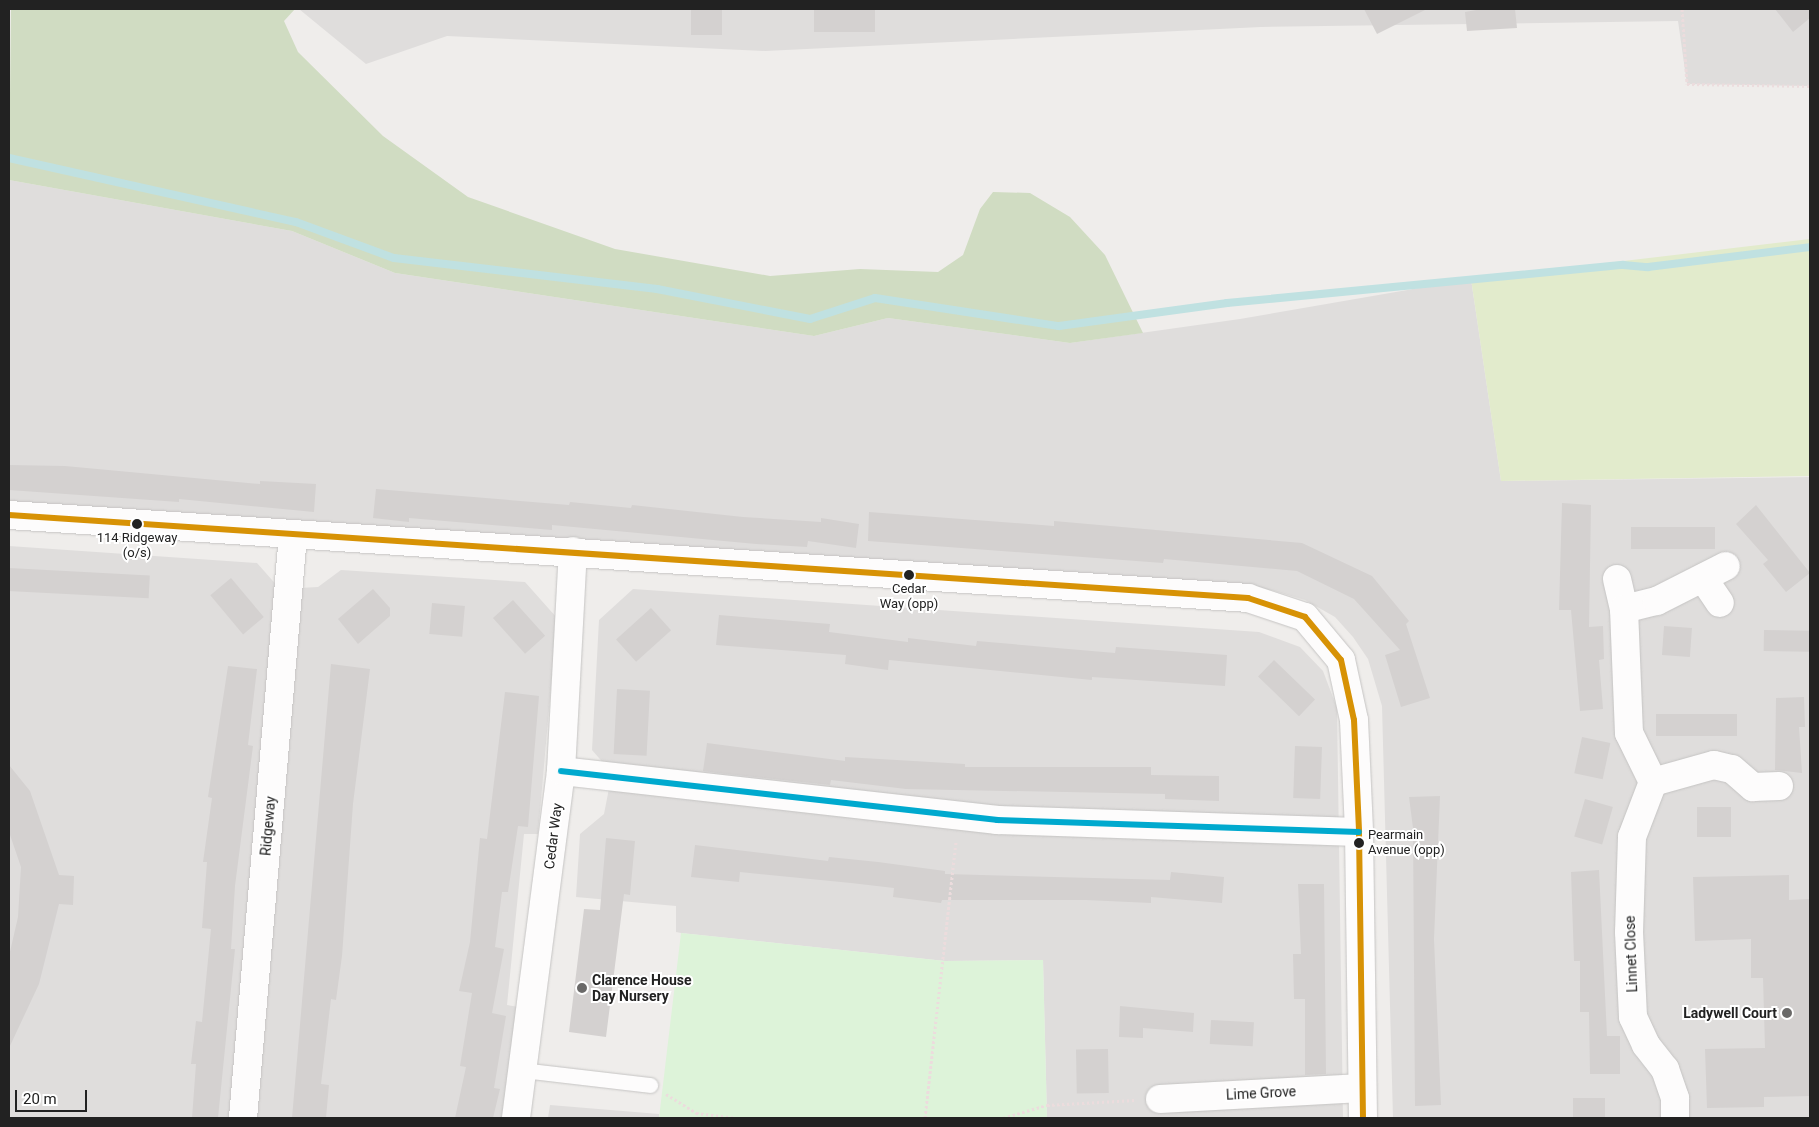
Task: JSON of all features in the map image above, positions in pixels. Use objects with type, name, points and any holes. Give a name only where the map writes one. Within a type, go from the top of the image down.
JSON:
[{"type":"street","points":[[9,515],[293,535],[573,551],[1248,598],[1305,617],[1340,660],[1354,720],[1359,832],[1363,1118]]},
{"type":"street","name":"Ridgeway","points":[[243,1118],[293,535]]},
{"type":"street","name":"Cedar Way","points":[[516,1118],[561,771],[573,551]]},
{"type":"street","points":[[1624,609],[1657,601],[1715,572],[1720,603]]},
{"type":"street","points":[[1617,579],[1624,609],[1629,733],[1652,782],[1714,765],[1732,769],[1753,787],[1779,786]]},
{"type":"street","points":[[561,771],[958,816],[1359,832]]},
{"type":"street","name":"Linnet Close","points":[[1652,782],[1632,837],[1629,932],[1633,1017],[1646,1045],[1665,1069],[1675,1098],[1676,1118]]},
{"type":"street","name":"Lime Grove","points":[[1160,1099],[1362,1088]]},
{"type":"lane","points":[[522,1070],[650,1085]]},
{"type":"path","points":[[1682,9],[1687,84],[1810,86]]},
{"type":"path","points":[[925,1118],[958,816]]},
{"type":"path","points":[[650,1085],[696,1113],[735,1118]]},
{"type":"path","points":[[1003,1118],[1046,1105],[1160,1099]]},
{"type":"shaded area","points":[[299,9],[1810,9],[1810,86],[1687,84],[1678,21],[1261,27],[765,51],[447,36],[366,64]]},
{"type":"shaded area","points":[[9,180],[292,231],[395,273],[814,336],[888,318],[1070,343],[1240,319],[1471,279],[1501,481],[1810,477],[1810,1118],[1393,1118],[1382,706],[1368,659],[1353,637],[1335,617],[1305,600],[1271,590],[9,506]]},
{"type":"shaded area","points":[[9,546],[257,563],[280,589],[318,587],[341,570],[525,582],[557,618],[538,834],[524,834],[507,1005],[519,1007],[505,1118],[9,1118]]},
{"type":"shaded area","points":[[633,589],[1259,632],[1300,647],[1323,671],[1337,708],[1343,1118],[1047,1118],[1043,960],[945,961],[681,933],[676,932],[676,906],[576,897],[580,834],[604,814],[612,773],[592,750],[599,620]]},
{"type":"shaded area","points":[[550,1105],[659,1114],[659,1118],[548,1118]]},
{"type":"green space","points":[[11,9],[295,9],[284,21],[298,52],[383,136],[468,197],[615,249],[770,276],[860,269],[938,272],[963,255],[980,209],[993,192],[1030,193],[1070,217],[1105,255],[1143,333],[1070,343],[888,318],[814,336],[395,273],[292,231],[9,180]]},
{"type":"green space","points":[[1810,239],[1810,476],[1501,481],[1471,279]]},
{"type":"green space","points":[[681,933],[945,961],[1043,960],[1047,1118],[659,1118]]},
{"type":"building","points":[[691,9],[722,9],[722,35],[691,35]]},
{"type":"building","points":[[814,9],[875,9],[875,32],[814,32]]},
{"type":"building","points":[[1364,9],[1427,9],[1377,34]]},
{"type":"building","points":[[1482,9],[1515,9],[1517,28],[1467,31],[1465,12]]},
{"type":"building","points":[[1775,9],[1810,9],[1810,18],[1793,32]]},
{"type":"building","points":[[9,465],[65,466],[260,484],[260,481],[316,484],[314,512],[179,499],[179,502],[9,490]]},
{"type":"building","points":[[376,489],[569,505],[570,502],[631,508],[632,505],[743,517],[821,522],[821,518],[859,524],[856,548],[808,541],[807,547],[756,544],[552,525],[552,530],[409,518],[409,522],[373,518]]},
{"type":"building","points":[[1562,503],[1591,505],[1589,627],[1603,626],[1604,659],[1599,660],[1603,709],[1580,711],[1571,610],[1559,610]]},
{"type":"building","points":[[1756,505],[1810,573],[1786,592],[1763,564],[1768,560],[1736,524]]},
{"type":"building","points":[[869,512],[1054,526],[1054,521],[1302,543],[1372,576],[1409,621],[1406,624],[1430,698],[1401,707],[1385,655],[1400,650],[1354,599],[1297,571],[1164,559],[1163,563],[868,541]]},
{"type":"building","points":[[1631,527],[1715,527],[1715,549],[1631,549]]},
{"type":"building","points":[[9,568],[150,575],[149,598],[9,591]]},
{"type":"building","points":[[231,578],[264,617],[243,634],[210,595]]},
{"type":"building","points":[[373,589],[390,608],[390,616],[358,644],[338,619]]},
{"type":"building","points":[[513,600],[545,636],[525,654],[493,618]]},
{"type":"building","points":[[432,603],[465,606],[462,637],[429,634]]},
{"type":"building","points":[[651,608],[671,630],[636,662],[616,639]]},
{"type":"building","points":[[719,615],[830,624],[829,632],[908,642],[908,638],[976,646],[977,641],[1115,653],[1116,647],[1227,655],[1225,686],[1092,677],[1092,680],[889,660],[888,670],[845,664],[846,655],[716,645]]},
{"type":"building","points":[[1664,626],[1692,628],[1690,657],[1662,655]]},
{"type":"building","points":[[1764,630],[1810,631],[1810,652],[1764,651]]},
{"type":"building","points":[[1274,660],[1315,700],[1299,716],[1258,677]]},
{"type":"building","points":[[331,664],[370,669],[353,804],[342,956],[336,1000],[331,999],[321,1084],[329,1085],[326,1118],[292,1118]]},
{"type":"building","points":[[228,666],[257,669],[248,745],[253,746],[235,886],[231,949],[235,949],[218,1118],[192,1118],[196,1064],[191,1064],[196,1021],[202,1022],[211,929],[202,928],[207,862],[203,862],[212,798],[208,797]]},
{"type":"building","points":[[617,689],[650,691],[647,756],[614,754]]},
{"type":"building","points":[[505,692],[539,696],[528,827],[518,826],[508,892],[502,892],[495,947],[504,949],[492,1013],[506,1016],[494,1088],[500,1089],[493,1118],[455,1118],[466,1067],[460,1066],[472,993],[459,991],[470,942],[480,838],[487,839]]},
{"type":"building","points":[[1804,697],[1805,727],[1799,727],[1802,773],[1775,770],[1776,698]]},
{"type":"building","points":[[1656,714],[1737,714],[1737,736],[1656,736]]},
{"type":"building","points":[[1582,737],[1610,743],[1603,779],[1574,773]]},
{"type":"building","points":[[707,743],[845,761],[845,757],[965,764],[965,767],[1151,767],[1151,775],[1219,776],[1219,801],[1165,799],[1165,794],[906,789],[831,780],[830,785],[718,773],[703,771]]},
{"type":"building","points":[[1295,746],[1322,747],[1320,799],[1293,798]]},
{"type":"building","points":[[9,765],[30,791],[59,875],[74,876],[73,905],[59,904],[39,984],[9,1048],[9,956],[18,917],[21,867],[9,832]]},
{"type":"building","points":[[1440,796],[1434,939],[1441,1105],[1415,1106],[1413,828],[1409,797]]},
{"type":"building","points":[[1585,799],[1613,807],[1602,844],[1574,836]]},
{"type":"building","points":[[1697,807],[1731,807],[1731,837],[1697,837]]},
{"type":"building","points":[[606,838],[635,841],[630,895],[624,894],[606,1037],[569,1032],[584,909],[600,910]]},
{"type":"building","points":[[695,845],[828,861],[829,857],[878,862],[945,871],[945,874],[1170,880],[1171,872],[1224,877],[1222,903],[1151,897],[1151,903],[1086,900],[942,900],[941,903],[893,897],[894,888],[851,883],[740,872],[739,882],[691,877]]},
{"type":"building","points":[[1599,870],[1607,1036],[1620,1036],[1620,1074],[1590,1074],[1589,1012],[1580,1012],[1580,961],[1574,961],[1571,872]]},
{"type":"building","name":"Ladywell Court","points":[[1789,875],[1789,900],[1810,899],[1810,1096],[1764,1097],[1764,1107],[1707,1108],[1705,1049],[1765,1048],[1763,978],[1751,978],[1751,939],[1695,941],[1693,877]]},
{"type":"building","points":[[1298,884],[1324,884],[1326,1074],[1305,1075],[1305,999],[1294,999],[1293,954],[1301,954]]},
{"type":"building","points":[[1120,1006],[1194,1013],[1193,1032],[1143,1028],[1143,1038],[1119,1037]]},
{"type":"building","points":[[1211,1020],[1254,1022],[1253,1046],[1210,1044]]},
{"type":"building","points":[[1108,1049],[1109,1093],[1077,1094],[1076,1050]]},
{"type":"building","points":[[1573,1098],[1605,1098],[1605,1118],[1573,1118]]},
{"type":"waterway","points":[[9,158],[296,222],[394,258],[657,289],[810,319],[875,298],[1059,326],[1227,303],[1623,265],[1648,267],[1810,247]]},
{"type":"transit line","points":[[9,515],[1248,598],[1305,617],[1341,660],[1354,720],[1359,832],[1363,1118]]},
{"type":"transit line","points":[[561,771],[997,820],[1359,832]]},
{"type":"place","name":"114 Ridgeway (o/s)","points":[[137,524]]},
{"type":"place","name":"Cedar Way (opp)","points":[[909,575]]},
{"type":"place","name":"Pearmain Avenue (opp)","points":[[1359,843]]},
{"type":"place","name":"Clarence House Day Nursery","points":[[582,988]]},
{"type":"place","name":"Ladywell Court","points":[[1787,1013]]}]
